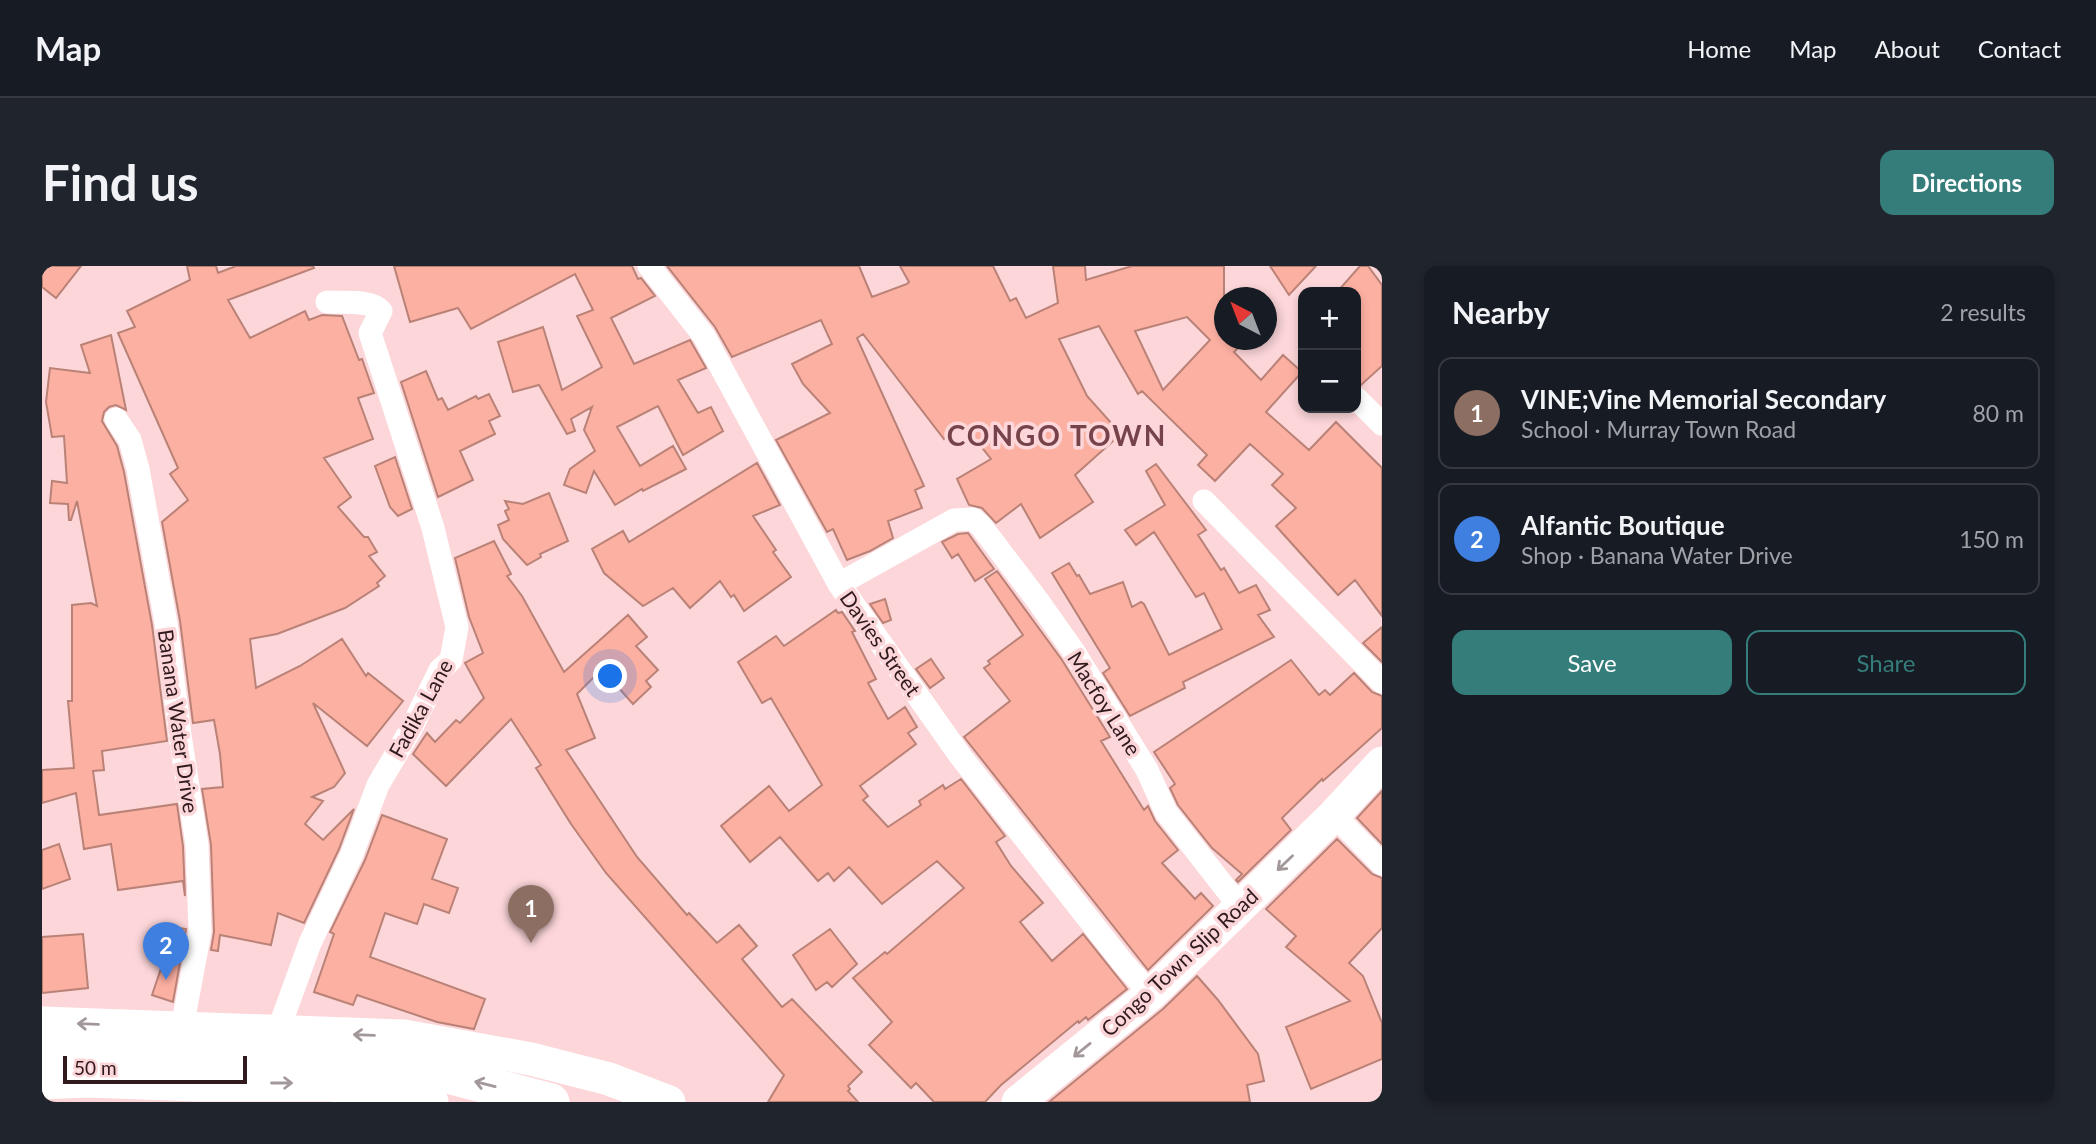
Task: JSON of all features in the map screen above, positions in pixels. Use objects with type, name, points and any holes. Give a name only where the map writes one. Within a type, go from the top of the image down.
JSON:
[{"type":"main road","name":"Congo Town Slip Road","points":[[1018,1102],[1151,994],[1334,815],[1382,763]]},
{"type":"main road","points":[[42,1023],[134,1039],[340,1055],[425,1069],[551,1102]]},
{"type":"main road","points":[[42,1051],[134,1039],[182,1028],[404,1036],[531,1059],[609,1079],[669,1102]]},
{"type":"main road","points":[[393,1064],[432,1041]]},
{"type":"main road","points":[[42,1081],[98,1091],[200,1083],[332,1083],[430,1102]]},
{"type":"street","name":"Davies Street","points":[[649,266],[704,336],[839,584],[961,757],[1124,964],[1151,994]]},
{"type":"street","name":"Fadika Lane","points":[[278,1031],[310,943],[352,853],[378,785],[411,729],[440,670],[451,660],[457,627],[433,528],[370,333],[381,310],[370,304],[327,302]]},
{"type":"street","points":[[1361,403],[1382,424]]},
{"type":"street","name":"Banana Water Drive","points":[[116,419],[130,440],[138,469],[166,623],[197,845],[200,932],[182,1028]]},
{"type":"street","points":[[1204,501],[1382,682]]},
{"type":"street","name":"Macfoy Lane","points":[[839,584],[954,520],[973,519],[1038,601],[1074,652],[1147,770],[1166,812],[1240,907]]},
{"type":"street","points":[[1334,815],[1382,864]]},
{"type":"building","points":[[42,266],[81,266],[56,298],[42,287]]},
{"type":"building","points":[[187,266],[216,266],[218,273],[236,266],[313,266],[314,268],[228,300],[250,338],[305,311],[309,320],[322,315],[342,316],[374,393],[358,398],[373,439],[324,458],[351,497],[338,507],[364,537],[368,537],[377,552],[369,556],[385,576],[377,583],[379,586],[345,608],[277,634],[250,639],[256,688],[300,666],[342,639],[366,676],[368,673],[403,701],[367,746],[313,703],[345,773],[334,787],[312,797],[323,801],[305,824],[323,840],[354,809],[339,849],[304,923],[278,913],[271,945],[220,935],[218,951],[211,950],[214,932],[211,845],[202,789],[223,787],[220,754],[214,720],[193,723],[180,621],[162,522],[188,500],[170,474],[178,468],[118,333],[135,327],[127,311],[190,280]]},
{"type":"building","points":[[394,266],[632,266],[638,279],[641,278],[655,296],[611,318],[634,364],[690,340],[706,368],[678,380],[698,413],[711,407],[723,431],[683,455],[658,406],[617,427],[640,466],[673,446],[686,469],[615,505],[594,471],[586,493],[564,485],[570,469],[595,451],[584,430],[592,407],[571,419],[575,431],[567,434],[539,385],[513,392],[498,342],[543,327],[562,390],[602,367],[577,316],[593,310],[575,274],[471,329],[458,308],[410,322]]},
{"type":"building","points":[[667,266],[859,266],[872,297],[909,282],[900,266],[993,266],[1010,301],[1016,298],[1026,318],[1058,303],[1053,266],[1085,266],[1086,280],[1132,266],[1224,266],[1224,287],[1214,287],[1214,350],[1236,350],[1234,352],[1261,380],[1283,355],[1298,368],[1298,376],[1266,412],[1309,450],[1336,422],[1382,468],[1382,616],[1355,580],[1338,595],[1276,526],[1296,508],[1272,485],[1283,474],[1250,444],[1215,481],[1198,465],[1207,455],[1142,391],[1138,394],[1099,326],[1059,339],[1087,396],[1121,434],[1075,475],[1093,502],[1040,538],[1021,504],[996,523],[982,508],[969,505],[957,479],[991,459],[963,424],[944,439],[863,334],[857,338],[924,486],[915,490],[922,508],[888,521],[893,538],[847,560],[833,529],[827,532],[776,440],[830,413],[803,384],[792,364],[832,344],[821,320],[732,357],[715,327]],"holes":[[[1187,317],[1210,340],[1163,390],[1135,331]]]},
{"type":"building","points":[[1270,266],[1316,266],[1289,295]]},
{"type":"building","points":[[1360,266],[1368,266],[1382,285],[1382,366],[1361,385],[1361,287],[1341,287]]},
{"type":"building","points":[[111,335],[126,410],[116,405],[109,407],[104,412],[102,421],[117,446],[124,472],[152,625],[167,741],[102,751],[104,770],[93,771],[99,815],[177,804],[183,846],[185,896],[183,881],[118,890],[111,844],[84,849],[76,793],[42,803],[42,770],[74,768],[68,701],[72,701],[72,605],[91,603],[97,606],[77,501],[71,520],[68,504],[50,503],[52,481],[67,483],[64,436],[52,437],[46,402],[50,368],[90,373],[81,345]]},
{"type":"building","points":[[426,371],[438,400],[442,398],[448,410],[476,396],[478,399],[489,394],[500,416],[489,421],[495,434],[460,451],[473,480],[438,497],[401,382]]},
{"type":"building","points":[[395,457],[412,509],[398,516],[390,507],[375,466]]},
{"type":"building","points":[[757,463],[780,505],[753,516],[791,577],[744,611],[734,595],[731,597],[720,581],[690,608],[673,588],[643,606],[604,573],[592,549],[623,531],[629,542]]},
{"type":"building","points":[[1156,464],[1206,530],[1198,535],[1221,570],[1224,568],[1239,593],[1256,585],[1270,610],[1258,615],[1274,637],[1183,682],[1185,688],[1130,716],[1103,673],[1110,668],[1052,573],[1069,563],[1090,594],[1123,582],[1132,607],[1141,602],[1144,604],[1169,655],[1222,629],[1204,593],[1196,597],[1154,532],[1136,545],[1125,530],[1165,505],[1146,471]]},
{"type":"building","points":[[549,493],[568,541],[540,554],[541,557],[527,565],[503,539],[498,525],[509,520],[505,511],[509,509],[505,501],[523,504]]},
{"type":"building","points":[[968,533],[994,569],[975,581],[958,554],[952,558],[942,542],[958,534]]},
{"type":"building","points":[[494,541],[511,574],[507,576],[522,596],[564,672],[628,615],[647,637],[636,646],[658,670],[646,681],[651,687],[633,704],[602,669],[577,694],[595,738],[566,750],[637,857],[687,915],[689,913],[717,943],[739,925],[757,946],[742,959],[782,1007],[792,999],[862,1072],[848,1086],[848,1091],[858,1102],[768,1102],[784,1075],[606,873],[536,768],[541,765],[511,719],[446,786],[413,754],[427,733],[435,742],[456,720],[460,723],[484,698],[465,663],[483,653],[469,617],[455,558]]},
{"type":"building","points":[[997,571],[1062,660],[1110,737],[1101,741],[1144,810],[1148,806],[1155,821],[1178,850],[1162,863],[1195,899],[1201,893],[1213,906],[1148,970],[964,737],[1010,701],[984,668],[990,664],[988,661],[1023,635],[985,579]]},
{"type":"building","points":[[885,599],[891,620],[883,623],[870,604]]},
{"type":"building","points":[[836,610],[838,613],[842,612],[855,631],[852,632],[876,679],[868,683],[888,719],[905,707],[917,727],[908,733],[916,744],[860,786],[868,796],[863,800],[888,827],[921,805],[919,801],[943,785],[945,789],[961,779],[1005,836],[996,842],[1011,866],[1043,903],[1020,922],[1052,961],[1083,934],[1127,989],[1088,1020],[1086,1017],[1079,1023],[1078,1021],[1001,1085],[985,1102],[934,1102],[916,1083],[911,1088],[869,1045],[892,1022],[853,978],[885,952],[887,954],[964,888],[937,861],[882,904],[849,867],[834,881],[828,873],[818,881],[780,837],[750,862],[721,826],[769,786],[789,811],[822,785],[771,698],[762,703],[738,662],[776,636],[784,646]]},
{"type":"building","points":[[1382,627],[1382,662],[1363,643]]},
{"type":"building","points":[[931,659],[944,678],[930,688],[916,669]]},
{"type":"building","points":[[1291,660],[1319,695],[1325,690],[1330,695],[1354,673],[1372,692],[1382,696],[1382,728],[1323,781],[1322,779],[1282,818],[1291,830],[1238,882],[1236,880],[1242,874],[1212,848],[1178,805],[1170,788],[1175,784],[1154,752]]},
{"type":"building","points":[[1382,791],[1382,844],[1357,818]]},
{"type":"building","points":[[382,815],[447,839],[432,879],[458,888],[449,913],[424,904],[417,924],[385,913],[370,957],[485,999],[474,1029],[437,1022],[357,995],[353,1005],[314,992],[334,934],[330,932],[365,860]]},
{"type":"building","points":[[1337,839],[1372,874],[1382,878],[1382,928],[1349,963],[1363,976],[1382,1023],[1382,1059],[1311,1089],[1286,1027],[1350,1001],[1286,947],[1296,936],[1266,909]]},
{"type":"building","points":[[59,844],[70,879],[42,889],[42,850]]},
{"type":"building","points":[[167,926],[186,929],[173,1002],[152,995],[169,945],[162,944]]},
{"type":"building","points":[[830,929],[857,964],[832,987],[827,982],[816,990],[793,955]]},
{"type":"building","points":[[83,934],[88,988],[42,993],[42,937]]},
{"type":"building","points":[[1197,976],[1258,1054],[1264,1081],[1247,1085],[1250,1102],[1049,1102],[1163,1009]]},
{"type":"place","name":"VINE;Vine Memorial Secondary","points":[[531,943]]},
{"type":"place","name":"Alfantic Boutique","points":[[166,980]]},
{"type":"district","name":"CONGO TOWN","points":[[1057,435]]}]
